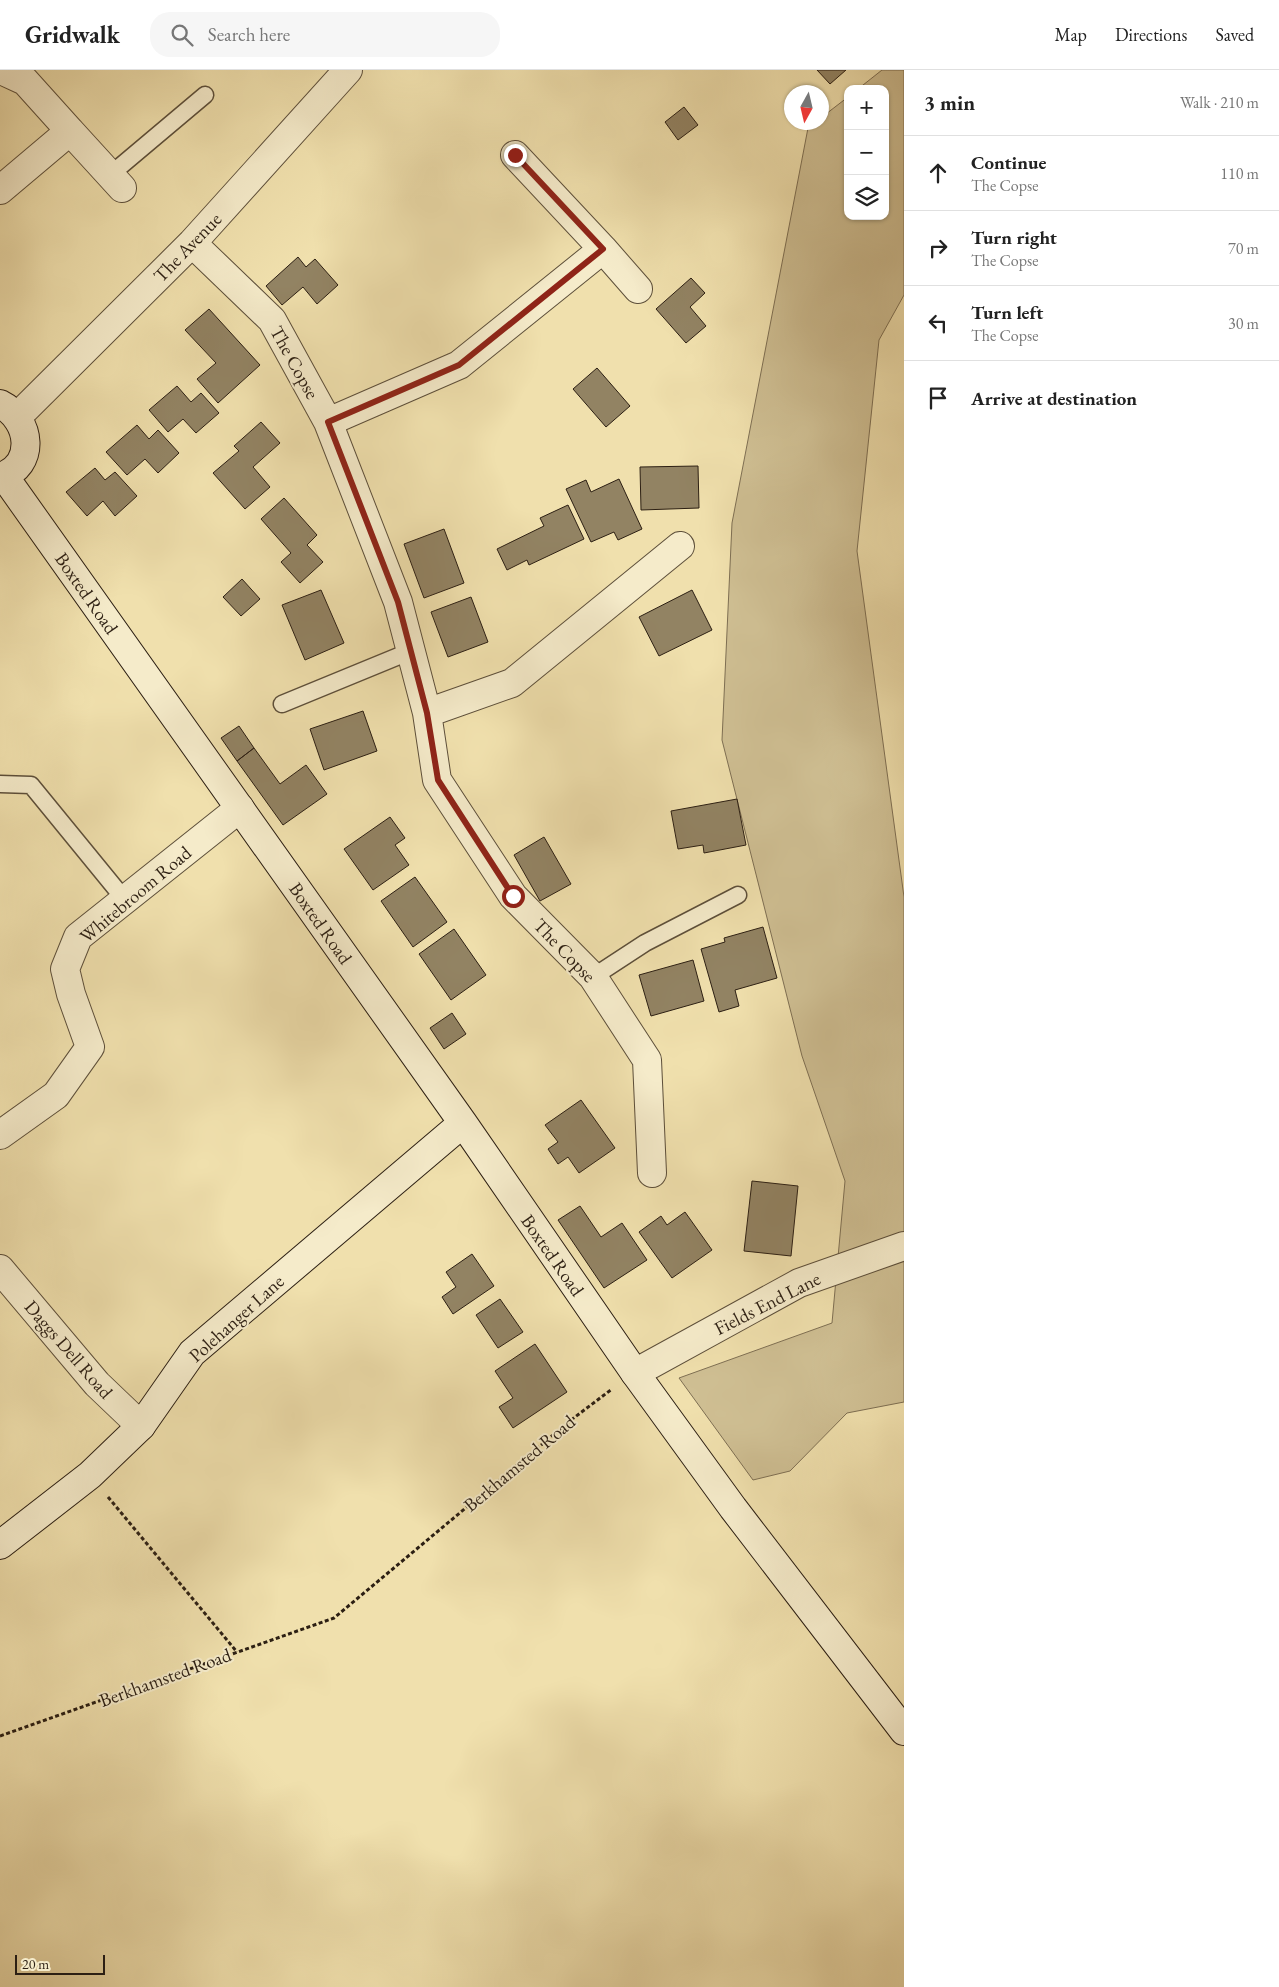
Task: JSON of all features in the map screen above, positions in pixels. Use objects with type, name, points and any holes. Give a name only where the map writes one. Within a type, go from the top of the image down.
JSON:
[{"type":"street","points":[[1,70],[25,81],[116,182]]},
{"type":"street","name":"The Avenue","points":[[9,410],[192,243],[348,70]]},
{"type":"street","points":[[0,190],[70,131]]},
{"type":"street","points":[[515,155],[638,289]]},
{"type":"street","name":"The Copse","points":[[192,243],[272,320],[328,422],[398,602],[427,713],[438,780],[513,896],[593,977],[647,1060],[652,1173]]},
{"type":"street","points":[[328,422],[459,365],[603,249]]},
{"type":"street","name":"Boxted Road","points":[[9,410],[24,429],[26,442],[23,456],[15,468],[2,476],[463,1123],[635,1373]]},
{"type":"street","points":[[427,713],[512,683],[680,546]]},
{"type":"street","name":"Whitebroom Road","points":[[0,1135],[56,1095],[90,1046],[71,994],[65,969],[78,937],[240,808]]},
{"type":"street","name":"Polehanger Lane","points":[[0,1545],[90,1475],[141,1426],[192,1353],[463,1123]]},
{"type":"street","name":"Fields End Lane","points":[[635,1373],[799,1283],[904,1246]]},
{"type":"street","name":"Daggs Dell Road","points":[[0,1269],[97,1384],[141,1426]]},
{"type":"street","points":[[635,1373],[733,1508],[904,1731]]},
{"type":"lane","points":[[116,182],[205,95]]},
{"type":"lane","points":[[282,704],[411,651]]},
{"type":"lane","points":[[0,784],[30,785],[125,900]]},
{"type":"lane","points":[[593,977],[645,943],[738,895]]},
{"type":"path","name":"Berkhamsted Road","points":[[0,1736],[334,1618],[571,1420],[635,1373]]},
{"type":"path","points":[[90,1475],[237,1652]]},
{"type":"shaded area","points":[[882,70],[904,70],[904,295],[879,340],[857,551],[904,897],[904,1402],[847,1413],[790,1471],[753,1480],[679,1378],[832,1323],[845,1181],[802,1056],[722,740],[732,523],[808,130],[829,130],[829,112],[844,100],[844,220],[889,220],[889,85],[863,85]]},
{"type":"building","points":[[817,70],[846,70],[830,84]]},
{"type":"building","points":[[684,107],[698,125],[678,140],[665,122]]},
{"type":"building","points":[[298,257],[306,267],[315,259],[338,285],[317,304],[303,287],[282,305],[266,286]]},
{"type":"building","points":[[691,278],[705,293],[690,307],[706,326],[686,343],[656,309]]},
{"type":"building","points":[[209,309],[260,365],[218,403],[197,379],[216,363],[185,330]]},
{"type":"building","points":[[597,368],[630,406],[606,427],[573,389]]},
{"type":"building","points":[[177,386],[191,402],[201,393],[219,413],[196,433],[183,419],[168,432],[149,410]]},
{"type":"building","points":[[261,422],[280,443],[253,467],[270,487],[245,509],[213,473],[239,451],[234,446]]},
{"type":"building","points":[[137,425],[149,439],[158,430],[179,453],[158,473],[145,459],[127,475],[106,452]]},
{"type":"building","points":[[698,466],[699,508],[641,510],[640,467]]},
{"type":"building","points":[[95,468],[105,480],[115,472],[137,496],[115,516],[103,501],[87,516],[66,492]]},
{"type":"building","points":[[619,479],[642,529],[618,540],[614,532],[591,542],[566,489],[586,480],[591,492]]},
{"type":"building","points":[[284,498],[317,535],[307,545],[323,562],[300,583],[281,562],[291,553],[261,519]]},
{"type":"building","points":[[568,505],[584,539],[529,565],[527,560],[507,570],[497,549],[544,526],[540,518]]},
{"type":"building","points":[[444,529],[464,583],[424,598],[404,544]]},
{"type":"building","points":[[242,579],[260,599],[241,616],[223,597]]},
{"type":"building","points":[[321,590],[344,643],[305,660],[282,605]]},
{"type":"building","points":[[692,590],[712,630],[659,656],[639,617]]},
{"type":"building","points":[[471,597],[488,642],[448,657],[431,612]]},
{"type":"building","points":[[363,711],[377,751],[324,770],[310,729]]},
{"type":"building","points":[[239,726],[254,748],[237,761],[221,738]]},
{"type":"building","points":[[254,748],[280,784],[306,765],[327,794],[283,825],[237,761]]},
{"type":"building","points":[[737,799],[746,845],[704,853],[703,845],[678,849],[671,811]]},
{"type":"building","points":[[390,817],[405,838],[395,845],[409,865],[373,890],[344,849]]},
{"type":"building","points":[[544,837],[571,884],[540,901],[514,855]]},
{"type":"building","points":[[415,877],[447,922],[413,947],[381,901]]},
{"type":"building","points":[[763,927],[777,978],[735,990],[739,1006],[719,1012],[701,949],[725,942],[724,938]]},
{"type":"building","points":[[454,929],[486,975],[451,1000],[419,954]]},
{"type":"building","points":[[693,960],[704,1001],[651,1016],[639,975]]},
{"type":"building","points":[[452,1013],[466,1034],[444,1049],[430,1028]]},
{"type":"building","points":[[581,1100],[615,1148],[579,1173],[568,1157],[558,1164],[548,1149],[558,1142],[545,1125]]},
{"type":"building","points":[[752,1181],[798,1186],[791,1256],[744,1251]]},
{"type":"building","points":[[580,1206],[601,1237],[622,1223],[647,1260],[604,1288],[558,1220]]},
{"type":"building","points":[[685,1212],[712,1250],[672,1278],[639,1232],[661,1216],[667,1225]]},
{"type":"building","points":[[472,1254],[494,1286],[453,1314],[442,1297],[456,1287],[446,1272]]},
{"type":"building","points":[[500,1299],[523,1332],[498,1348],[476,1315]]},
{"type":"building","points":[[535,1344],[567,1392],[513,1428],[499,1407],[513,1398],[495,1371]]},
{"type":"route","points":[[513,896],[438,780],[427,713],[398,602],[328,422],[459,365],[603,249],[515,155]]}]
